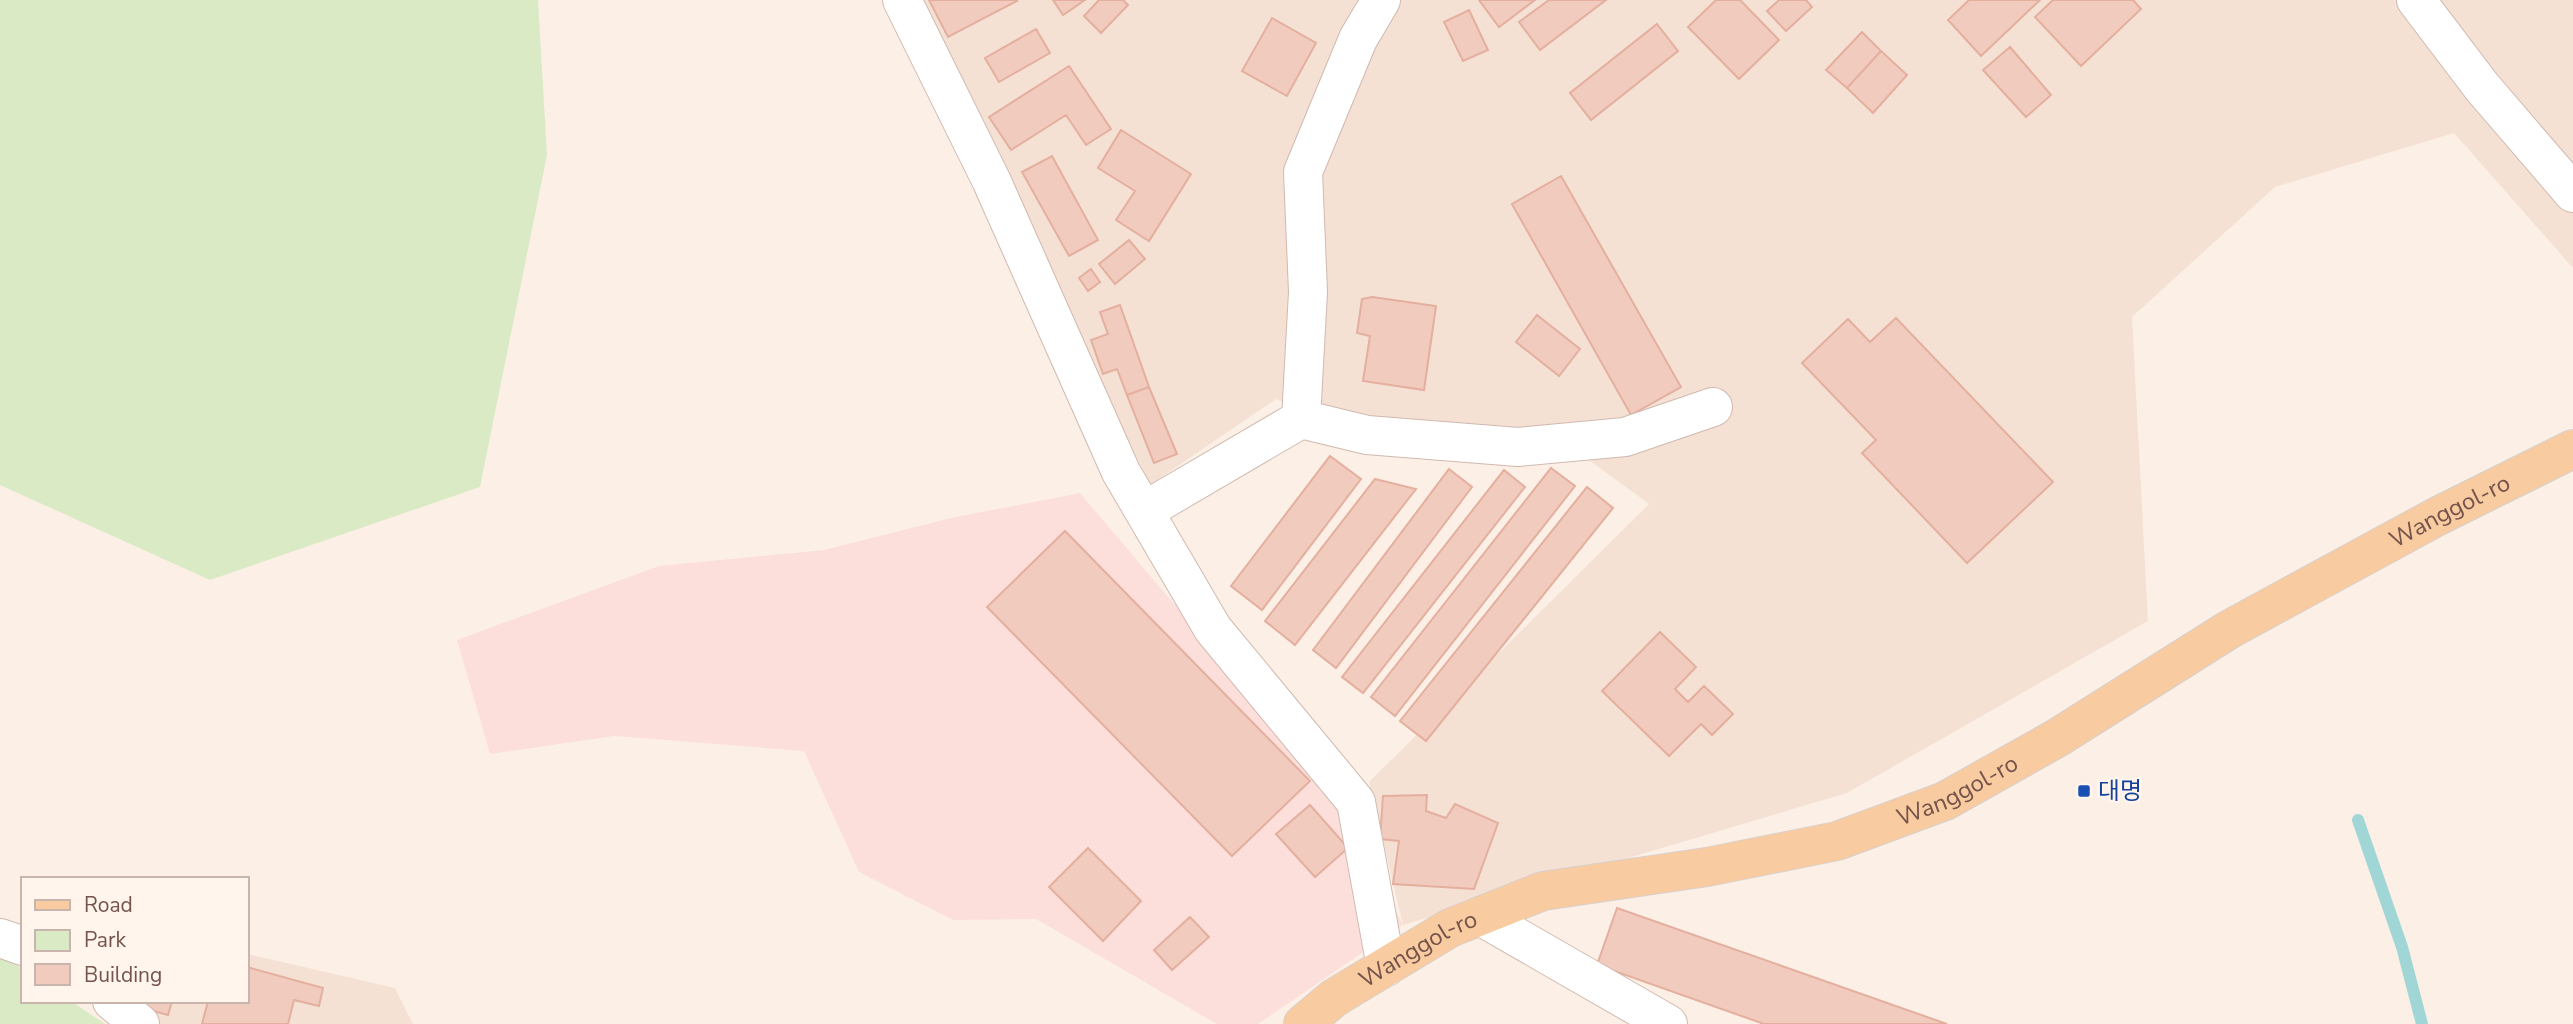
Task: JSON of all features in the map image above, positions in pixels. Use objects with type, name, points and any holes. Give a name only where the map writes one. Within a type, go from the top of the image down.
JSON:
[{"type":"main road","name":"Wanggol-ro","points":[[1303,1024],[1334,998],[1450,928],[1543,891],[1707,867],[1837,841],[1945,801],[2057,738],[2230,629],[2438,516],[2573,449]]},
{"type":"street","points":[[902,0],[992,182],[1121,472],[1213,629],[1356,802],[1386,967]]},
{"type":"street","points":[[1301,419],[1308,292],[1303,172],[1358,39],[1381,0]]},
{"type":"street","points":[[2416,0],[2482,87],[2573,193]]},
{"type":"street","points":[[1144,511],[1301,419],[1367,435],[1518,447],[1625,437],[1713,407]]},
{"type":"street","points":[[1479,916],[1668,1024]]},
{"type":"street","points":[[0,938],[21,946]]},
{"type":"street","points":[[114,1003],[140,1024]]},
{"type":"shaded area","points":[[918,0],[2573,0],[2573,268],[2454,133],[2275,187],[2132,317],[2148,621],[1847,793],[1403,925],[1369,782],[1649,504],[1582,455],[1367,435],[1276,399],[1150,485]]},
{"type":"shaded area","points":[[1080,493],[1340,800],[1403,925],[1258,1024],[1217,1024],[1036,919],[953,920],[859,872],[804,751],[614,736],[490,754],[457,640],[659,566],[824,550],[951,518]]},
{"type":"shaded area","points":[[248,954],[395,988],[413,1024],[160,1024],[131,1003],[248,1003]]},
{"type":"green space","points":[[0,0],[538,0],[547,155],[480,487],[210,580],[0,485]]},
{"type":"green space","points":[[0,957],[21,967],[21,1003],[74,1003],[105,1024],[0,1024]]},
{"type":"building","points":[[929,0],[1016,0],[1017,1],[948,37]]},
{"type":"building","points":[[1053,0],[1085,0],[1063,15]]},
{"type":"building","points":[[1099,0],[1123,0],[1128,5],[1101,33],[1084,16]]},
{"type":"building","points":[[1479,0],[1535,0],[1499,27]]},
{"type":"building","points":[[1549,0],[1606,0],[1540,50],[1519,22]]},
{"type":"building","points":[[1716,0],[1740,0],[1779,40],[1739,79],[1688,27]]},
{"type":"building","points":[[1779,0],[1806,0],[1812,7],[1786,31],[1767,11]]},
{"type":"building","points":[[1969,0],[2040,0],[1981,56],[1948,20]]},
{"type":"building","points":[[2053,0],[2133,0],[2141,9],[2081,66],[2035,17]]},
{"type":"building","points":[[1469,10],[1488,50],[1463,61],[1444,22]]},
{"type":"building","points":[[1272,18],[1316,43],[1287,96],[1242,71]]},
{"type":"building","points":[[1657,24],[1678,51],[1591,120],[1570,93]]},
{"type":"building","points":[[1036,29],[1050,53],[999,82],[985,58]]},
{"type":"building","points":[[1862,32],[1881,51],[1847,88],[1826,70]]},
{"type":"building","points":[[2010,47],[2051,95],[2026,117],[1983,70]]},
{"type":"building","points":[[1881,51],[1907,75],[1873,113],[1847,88]]},
{"type":"building","points":[[1069,66],[1111,129],[1086,145],[1066,115],[1011,150],[989,117]]},
{"type":"building","points":[[1121,130],[1191,174],[1149,241],[1116,220],[1135,191],[1098,168]]},
{"type":"building","points":[[1052,156],[1098,240],[1069,256],[1022,172]]},
{"type":"building","points":[[1561,176],[1681,387],[1631,415],[1512,204]]},
{"type":"building","points":[[1129,240],[1145,259],[1115,284],[1099,264]]},
{"type":"building","points":[[1091,269],[1100,282],[1088,291],[1079,278]]},
{"type":"building","points":[[1372,297],[1436,306],[1424,390],[1363,381],[1370,336],[1357,333],[1362,299]]},
{"type":"building","points":[[1120,305],[1149,387],[1127,395],[1117,369],[1103,374],[1091,340],[1108,334],[1100,312]]},
{"type":"building","points":[[1537,315],[1580,349],[1559,376],[1516,342]]},
{"type":"building","points":[[1896,318],[2053,482],[1967,563],[1862,453],[1876,440],[1802,363],[1848,319],[1870,342]]},
{"type":"building","points":[[1149,387],[1177,454],[1154,463],[1127,395]]},
{"type":"building","points":[[1330,456],[1361,479],[1262,610],[1231,586]]},
{"type":"building","points":[[1551,468],[1575,486],[1395,716],[1371,697]]},
{"type":"building","points":[[1449,469],[1472,487],[1336,668],[1313,650]]},
{"type":"building","points":[[1504,470],[1525,487],[1363,693],[1342,677]]},
{"type":"building","points":[[1375,479],[1416,489],[1295,645],[1265,621]]},
{"type":"building","points":[[1587,487],[1613,508],[1426,741],[1400,721]]},
{"type":"building","points":[[1065,531],[1310,781],[1232,856],[987,607]]},
{"type":"building","points":[[1660,632],[1696,667],[1675,689],[1688,702],[1704,686],[1733,714],[1712,735],[1701,724],[1669,756],[1602,691]]},
{"type":"building","points":[[1427,795],[1426,811],[1446,818],[1455,804],[1498,823],[1474,889],[1393,884],[1399,841],[1380,839],[1383,796]]},
{"type":"building","points":[[1310,805],[1348,848],[1315,877],[1276,834]]},
{"type":"building","points":[[1088,848],[1141,901],[1103,941],[1049,887]]},
{"type":"building","points":[[1617,908],[1947,1024],[1764,1024],[1597,965]]},
{"type":"building","points":[[1190,917],[1209,937],[1172,970],[1154,950]]},
{"type":"building","points":[[248,967],[323,988],[319,1006],[294,1000],[288,1024],[202,1024],[207,1003],[248,1003]]},
{"type":"building","points":[[136,1003],[171,1003],[168,1015],[135,1006]]},
{"type":"waterway","points":[[2358,820],[2402,947],[2422,1024]]},
{"type":"place","name":"대명","points":[[2084,791]]}]
